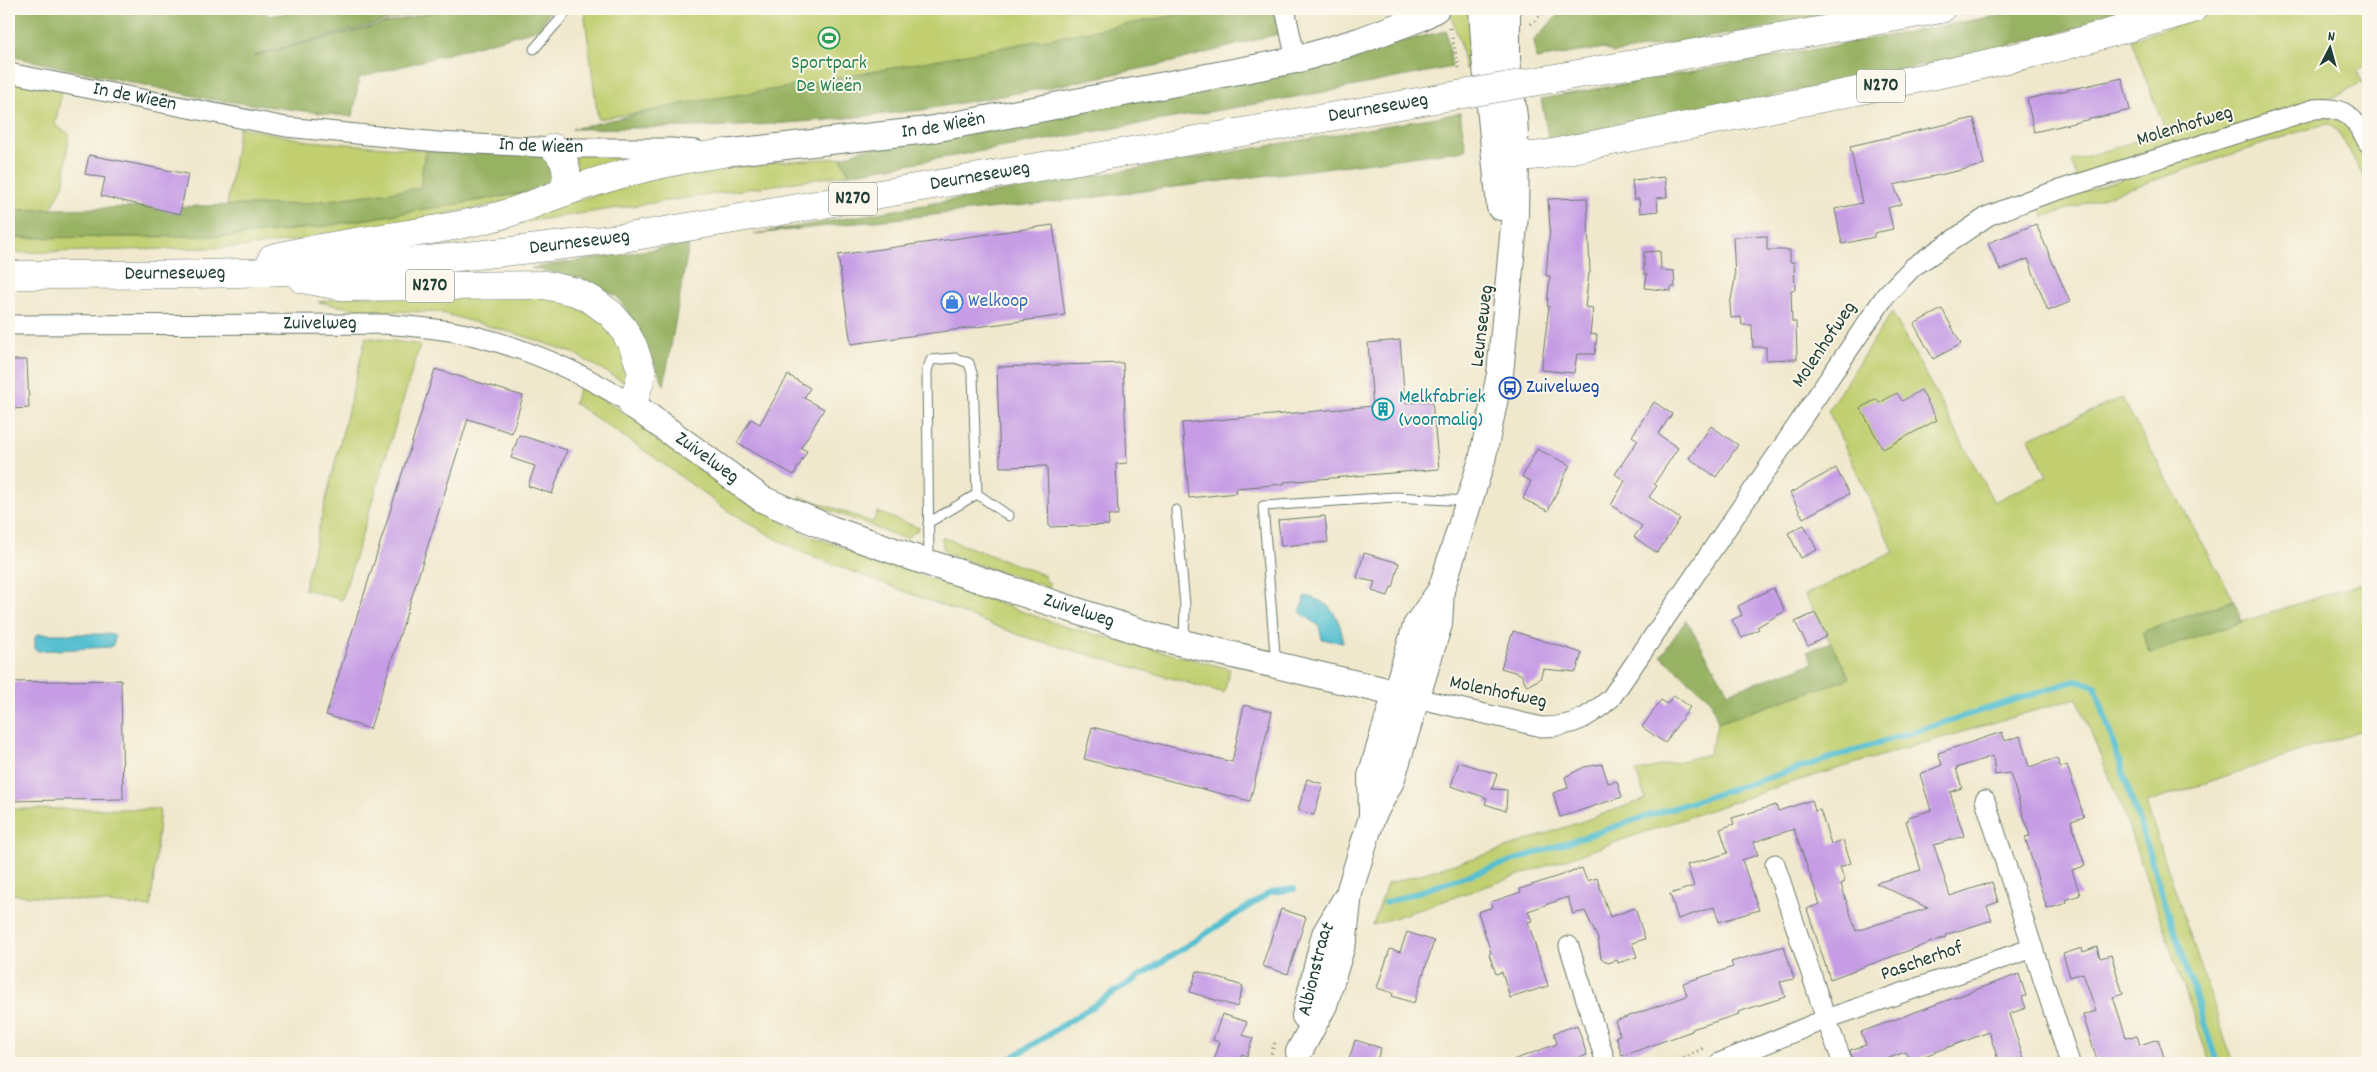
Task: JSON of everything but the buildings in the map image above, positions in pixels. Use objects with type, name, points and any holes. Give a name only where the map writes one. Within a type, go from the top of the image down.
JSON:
[{"type":"main road","name":"Leunseweg","points":[[1406,696],[1439,624],[1441,590],[1482,460],[1500,374],[1510,254],[1516,215],[1516,157],[1514,117],[1499,9]]},
{"type":"main road","name":"Leunseweg","points":[[1499,9],[1485,57],[1502,220],[1510,254]]},
{"type":"main road","name":"Deurneseweg","points":[[9,275],[266,272],[423,261],[635,236],[1435,99],[1942,9]]},
{"type":"main road","name":"N270","points":[[1516,157],[1566,150],[1955,71],[2064,46],[2193,9]]},
{"type":"main road","name":"In de Wieën","points":[[724,153],[928,130],[1296,60],[1359,41],[1420,18],[1442,15]]},
{"type":"main road","points":[[1494,134],[1504,148],[1516,157]]},
{"type":"main road","points":[[554,148],[562,158],[567,172],[562,193]]},
{"type":"main road","name":"N270","points":[[212,273],[310,249],[413,234],[491,218],[562,193],[665,162],[724,153]]},
{"type":"main road","name":"N270","points":[[266,272],[346,287],[545,285],[576,292],[612,314],[634,346],[642,372],[633,405]]},
{"type":"main road","name":"Zuivelweg","points":[[633,405],[762,499],[831,529],[1148,634],[1406,696]]},
{"type":"main road","name":"Albionstraat","points":[[1297,1058],[1307,1001],[1325,934],[1349,893],[1372,816],[1391,781],[1406,696]]},
{"type":"street","points":[[1285,9],[1296,60]]},
{"type":"street","name":"In de Wieën","points":[[9,73],[286,127],[438,142],[554,148],[671,148],[724,153]]},
{"type":"street","name":"Molenhofweg","points":[[1406,696],[1542,727],[1560,727],[1578,722],[1606,703],[1617,690],[1886,295],[1913,267],[1988,216],[2037,197],[2314,109],[2329,108],[2342,111],[2359,126],[2368,143]]},
{"type":"street","name":"Zuivelweg","points":[[9,324],[366,324],[440,330],[479,337],[518,348],[565,368],[633,405]]},
{"type":"street","points":[[1986,800],[2070,1063]]},
{"type":"street","points":[[1775,864],[1826,1019],[1843,1063]]},
{"type":"street","points":[[1569,946],[1606,1063]]},
{"type":"street","name":"Pascherhof","points":[[1719,1063],[1826,1019],[2033,948]]},
{"type":"lane","points":[[534,49],[564,15],[564,9]]},
{"type":"lane","points":[[929,563],[927,370],[931,360],[955,358],[969,363],[973,377],[977,494]]},
{"type":"lane","points":[[928,523],[977,494]]},
{"type":"lane","points":[[977,494],[1009,516]]},
{"type":"lane","points":[[1271,664],[1275,653],[1263,506],[1395,497],[1469,501]]},
{"type":"lane","points":[[1176,510],[1185,605],[1184,643]]},
{"type":"path","points":[[1442,15],[1460,72]]},
{"type":"green space","points":[[9,9],[264,9],[268,16],[308,9],[431,9],[253,56],[443,9],[551,9],[539,29],[359,78],[353,117],[209,99],[9,56]]},
{"type":"green space","name":"Sportpark De Wieën","points":[[584,9],[1215,9],[925,68],[598,119]]},
{"type":"green space","points":[[1208,9],[1281,9],[1285,32],[1168,63],[1051,87],[921,110],[827,120],[743,126],[572,129],[690,102],[789,87]]},
{"type":"green space","points":[[1467,9],[1472,20],[1477,67],[1465,69],[1460,42],[1449,11]]},
{"type":"green space","points":[[1587,9],[1880,9],[1613,53],[1604,48],[1536,59],[1534,40],[1560,13]]},
{"type":"green space","points":[[2035,9],[2150,9],[1969,56],[1549,141],[1541,99]]},
{"type":"green space","points":[[2224,9],[2368,9],[2368,63],[2357,71],[2362,82],[2336,96],[2077,178],[2071,161],[2166,132],[2131,40]]},
{"type":"green space","points":[[1446,31],[1452,67],[1330,91],[849,174],[841,158],[861,150],[1313,62]]},
{"type":"green space","points":[[9,80],[62,91],[55,125],[69,134],[64,183],[51,209],[9,210]]},
{"type":"green space","points":[[1460,113],[1466,150],[1081,199],[754,234]]},
{"type":"green space","points":[[2313,117],[2334,118],[2347,125],[2368,158],[2368,184],[2338,131],[2329,124],[2314,127],[2044,217],[2039,206]]},
{"type":"green space","points":[[239,127],[308,141],[425,150],[420,188],[300,204],[227,206]]},
{"type":"green space","points":[[425,150],[543,153],[553,167],[555,176],[547,187],[535,191],[319,227],[234,236],[9,238],[9,210],[300,204],[420,188]]},
{"type":"green space","points":[[574,153],[662,154],[579,179]]},
{"type":"green space","points":[[841,158],[849,174],[476,229],[651,179],[758,163]]},
{"type":"green space","points":[[535,191],[543,194],[349,234],[243,247],[9,253],[9,238],[234,236],[319,227]]},
{"type":"green space","points":[[689,244],[664,385],[639,329],[617,296],[581,278],[531,268]]},
{"type":"green space","points":[[353,296],[552,296],[602,320],[631,362],[626,383],[573,353],[524,336],[438,312],[366,311],[318,302]]},
{"type":"green space","points":[[1892,312],[1994,502],[2047,476],[2029,438],[2122,398],[2234,600],[2142,632],[2150,652],[2368,581],[2368,728],[2146,803],[2233,1063],[2210,1063],[2122,808],[2077,698],[1786,784],[1373,925],[1387,884],[1497,851],[1646,799],[1636,772],[1709,754],[1718,723],[1850,678],[1805,595],[1894,552],[1828,410]]},
{"type":"green space","points":[[366,337],[420,345],[342,600],[304,589]]},
{"type":"green space","points":[[580,386],[633,418],[737,497],[807,535],[1063,626],[1230,669],[1224,693],[1022,636],[796,550],[728,511],[651,455],[574,403]]},
{"type":"green space","points":[[800,496],[873,522],[877,512],[920,528],[907,538],[900,537],[800,499]]},
{"type":"green space","points":[[942,537],[1044,575],[1045,580],[1050,583],[1049,588],[947,554],[943,548]]},
{"type":"green space","points":[[2234,600],[2242,622],[2150,653],[2142,632]]},
{"type":"green space","points":[[1686,620],[1728,692],[1814,663],[1807,652],[1830,642],[1850,678],[1718,723],[1710,699],[1661,656]]},
{"type":"green space","points":[[9,809],[160,809],[151,907],[9,894]]},
{"type":"water","points":[[1305,596],[1322,602],[1333,612],[1340,625],[1343,643],[1322,639],[1319,626],[1300,612]]},
{"type":"water","points":[[38,634],[113,634],[115,637],[113,645],[110,647],[38,651],[35,649],[35,637]]},
{"type":"waterway","points":[[1385,903],[1638,819],[2078,680],[2095,686],[2217,1063]]},
{"type":"waterway","points":[[1004,1063],[1271,892],[1294,889]]},
{"type":"place","name":"Sportpark De Wieën","points":[[829,38]]},
{"type":"place","name":"Welkoop","points":[[952,302]]},
{"type":"place","name":"Zuivelweg","points":[[1510,388]]},
{"type":"place","name":"Melkfabriek (voormalig)","points":[[1383,409]]}]
